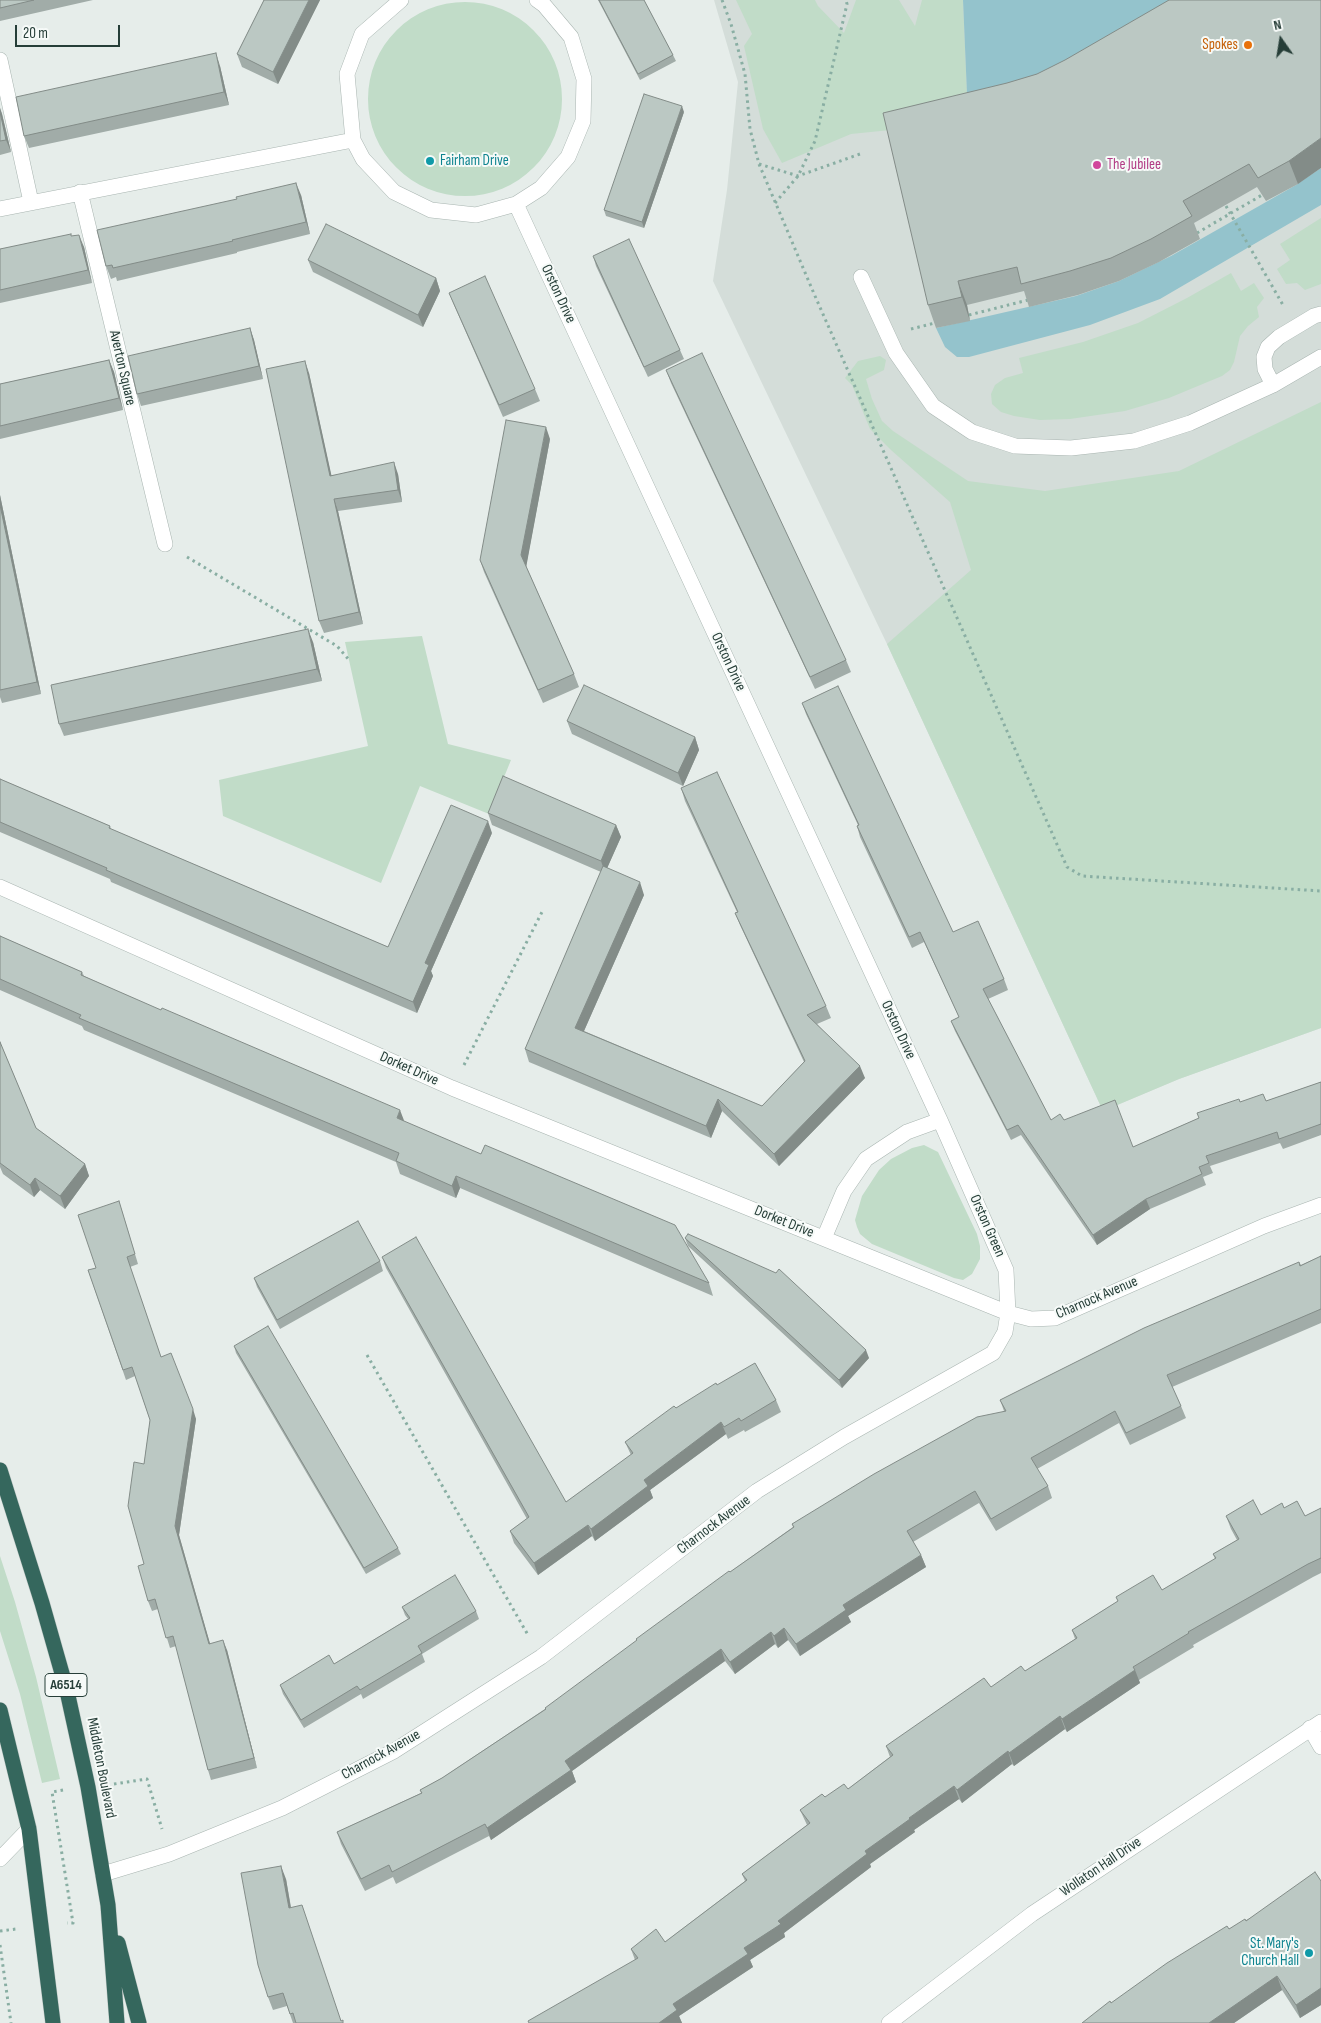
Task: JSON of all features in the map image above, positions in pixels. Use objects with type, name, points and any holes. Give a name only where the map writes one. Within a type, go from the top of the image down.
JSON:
[{"type":"highway","name":"Middleton Boulevard","points":[[0,1470],[42,1603],[67,1691],[88,1787],[108,1906],[117,2023]]},
{"type":"highway","points":[[0,1710],[29,1829],[53,2023]]},
{"type":"highway","points":[[108,1906],[139,2023]]},
{"type":"street","points":[[401,0],[362,34],[347,74],[353,140],[363,159],[394,192],[431,210],[476,215],[516,204],[541,188],[568,157],[583,121],[584,79],[571,38],[544,5],[537,0]]},
{"type":"street","points":[[0,60],[31,202]]},
{"type":"street","points":[[0,209],[353,140]]},
{"type":"street","name":"Averton Square","points":[[80,192],[165,544]]},
{"type":"street","name":"Orston Drive","points":[[516,204],[940,1120]]},
{"type":"street","points":[[861,277],[896,353],[933,406],[972,432],[1015,446],[1071,448],[1134,441],[1190,423],[1273,385],[1321,357]]},
{"type":"street","points":[[1273,385],[1265,369],[1264,357],[1268,347],[1279,336],[1321,314]]},
{"type":"street","name":"Dorket Drive","points":[[0,887],[452,1088],[824,1238]]},
{"type":"street","points":[[940,1120],[907,1132],[866,1159],[844,1191],[824,1238],[1008,1313]]},
{"type":"street","name":"Orston Green","points":[[940,1120],[1006,1270],[1008,1313]]},
{"type":"street","name":"Charnock Avenue","points":[[104,1874],[169,1854],[282,1808],[394,1751],[541,1657],[757,1491],[844,1437],[993,1353],[1005,1332],[1008,1313],[1031,1319],[1054,1318],[1264,1226],[1321,1205]]},
{"type":"street","points":[[1315,1725],[1321,1747]]},
{"type":"street","name":"Wollaton Hall Drive","points":[[889,2023],[1032,1914],[1315,1725]]},
{"type":"street","points":[[0,1859],[29,1829]]},
{"type":"path","points":[[722,0],[745,74],[750,128],[759,164],[818,304],[1068,867],[1082,876],[1321,891]]},
{"type":"path","points":[[775,203],[798,176],[815,141],[847,1]]},
{"type":"path","points":[[759,164],[798,176],[860,154]]},
{"type":"path","points":[[1197,233],[1262,195]]},
{"type":"path","points":[[1226,206],[1285,309]]},
{"type":"path","points":[[969,315],[1028,300]]},
{"type":"path","points":[[908,330],[935,323]]},
{"type":"path","points":[[165,544],[337,646],[350,661]]},
{"type":"path","points":[[452,1088],[542,912]]},
{"type":"path","points":[[367,1355],[541,1657]]},
{"type":"path","points":[[73,1923],[52,1792],[147,1779],[169,1854]]},
{"type":"path","points":[[0,1945],[11,2023]]},
{"type":"shaded area","points":[[714,0],[1321,0],[1321,1028],[1179,1079],[1103,1111],[887,644],[713,281],[727,190],[738,82]]},
{"type":"green space","points":[[736,0],[815,0],[818,6],[844,33],[856,0],[899,0],[915,26],[922,0],[963,0],[968,118],[940,125],[851,134],[782,163],[763,129],[744,46],[752,34]]},
{"type":"green space","points":[[475,2],[484,3],[511,13],[534,30],[546,45],[555,62],[561,80],[561,118],[555,136],[546,153],[534,168],[519,180],[502,189],[484,195],[455,196],[446,195],[419,185],[403,174],[390,161],[379,145],[369,118],[368,89],[369,80],[379,53],[390,37],[403,24],[419,13],[446,3]]},
{"type":"green space","points":[[1321,218],[1321,284],[1305,290],[1297,283],[1286,284],[1277,269],[1290,260],[1280,244]]},
{"type":"green space","points":[[1231,273],[1241,291],[1254,283],[1264,298],[1257,307],[1259,317],[1240,336],[1234,362],[1230,370],[1222,376],[1169,398],[1125,411],[1070,419],[1040,420],[1014,416],[1001,412],[992,404],[991,394],[995,385],[1005,378],[1023,373],[1019,358],[1083,342],[1138,323]]},
{"type":"green space","points":[[880,356],[886,360],[884,370],[866,379],[872,399],[882,421],[893,431],[968,481],[1045,491],[1179,471],[1321,402],[1321,1028],[1179,1079],[1103,1111],[887,644],[971,570],[950,502],[870,429],[852,385],[845,378],[858,361]]},
{"type":"green space","points":[[422,636],[448,744],[511,760],[489,814],[420,786],[381,883],[223,816],[219,780],[368,746],[345,642]]},
{"type":"green space","points":[[924,1145],[938,1152],[977,1234],[980,1246],[980,1259],[972,1274],[963,1280],[872,1244],[860,1234],[857,1227],[855,1220],[862,1196],[879,1170],[891,1159],[912,1148]]},
{"type":"green space","points":[[0,1556],[36,1677],[60,1779],[42,1783],[20,1694],[0,1631]]},
{"type":"water","points":[[963,0],[1215,0],[968,118]]},
{"type":"water","points":[[1321,168],[1321,205],[1160,299],[1090,325],[969,357],[957,357],[945,347],[936,328],[1076,296],[1119,281],[1171,256],[1296,185]]},
{"type":"building","points":[[0,0],[34,0],[0,8]]},
{"type":"building","points":[[264,0],[309,0],[273,72],[237,54]]},
{"type":"building","points":[[599,0],[644,0],[673,55],[638,74]]},
{"type":"building","name":"The Jubilee","points":[[1169,0],[1321,0],[1321,138],[1289,161],[1258,178],[1249,164],[1183,201],[1192,216],[1151,239],[1111,258],[1021,284],[1017,267],[958,281],[962,297],[928,305],[883,113],[1037,74]]},
{"type":"building","points":[[216,53],[224,92],[24,136],[16,97]]},
{"type":"building","points":[[644,94],[682,106],[642,222],[604,210]]},
{"type":"building","points":[[0,112],[6,140],[0,141]]},
{"type":"building","points":[[296,183],[306,222],[233,241],[113,268],[112,265],[106,266],[97,230],[237,199],[236,197]]},
{"type":"building","points":[[326,224],[436,278],[418,315],[308,260]]},
{"type":"building","points":[[71,234],[71,236],[79,235],[88,270],[0,290],[0,249]]},
{"type":"building","points":[[629,239],[680,350],[644,367],[593,256]]},
{"type":"building","points":[[485,276],[535,389],[499,405],[449,293]]},
{"type":"building","points":[[250,328],[259,366],[137,394],[128,356]]},
{"type":"building","points":[[702,353],[846,660],[810,677],[666,370]]},
{"type":"building","points":[[109,360],[119,398],[0,426],[0,384]]},
{"type":"building","points":[[305,361],[330,476],[394,462],[398,490],[334,499],[359,612],[319,621],[266,369]]},
{"type":"building","points":[[506,420],[546,427],[521,555],[574,674],[538,690],[480,560]]},
{"type":"building","points":[[0,505],[37,682],[0,690]]},
{"type":"building","points":[[308,629],[317,669],[59,724],[51,685]]},
{"type":"building","points":[[584,685],[695,737],[678,773],[567,721]]},
{"type":"building","points":[[838,686],[953,932],[978,921],[1004,979],[983,989],[1051,1120],[1060,1114],[1064,1120],[1115,1100],[1133,1147],[1199,1118],[1197,1113],[1239,1099],[1240,1102],[1263,1094],[1266,1101],[1321,1082],[1321,1124],[1279,1139],[1277,1132],[1206,1156],[1209,1163],[1199,1167],[1202,1174],[1146,1199],[1093,1235],[1018,1125],[1007,1130],[951,1021],[959,1017],[920,932],[909,937],[857,826],[859,825],[802,703]]},
{"type":"building","points":[[717,772],[826,1006],[807,1015],[860,1066],[774,1154],[718,1099],[706,1126],[525,1049],[603,866],[640,882],[575,1028],[762,1106],[805,1061],[735,913],[738,912],[681,788]]},
{"type":"building","points":[[503,776],[616,825],[601,861],[488,813]]},
{"type":"building","points":[[0,779],[110,826],[109,828],[388,947],[451,805],[488,821],[425,963],[429,965],[413,1002],[106,870],[107,868],[0,822]]},
{"type":"building","points":[[0,936],[82,972],[81,975],[161,1010],[162,1008],[400,1110],[397,1118],[481,1154],[485,1145],[675,1225],[709,1283],[456,1176],[452,1186],[396,1161],[399,1153],[79,1018],[81,1015],[0,979]]},
{"type":"building","points":[[0,1042],[36,1128],[85,1164],[60,1196],[35,1178],[30,1185],[0,1163]]},
{"type":"building","points":[[119,1201],[135,1254],[127,1257],[161,1357],[171,1353],[193,1409],[175,1526],[209,1644],[223,1640],[254,1758],[208,1770],[173,1636],[166,1638],[155,1599],[148,1601],[138,1566],[144,1564],[128,1506],[134,1462],[144,1464],[150,1420],[132,1367],[123,1370],[88,1270],[96,1268],[78,1215]]},
{"type":"building","points":[[358,1221],[380,1261],[277,1320],[254,1278]]},
{"type":"building","points":[[688,1234],[776,1273],[779,1269],[866,1350],[839,1380],[685,1238]]},
{"type":"building","points":[[416,1237],[566,1502],[633,1453],[625,1442],[674,1406],[676,1408],[716,1383],[717,1385],[755,1363],[776,1400],[741,1421],[739,1418],[724,1427],[721,1422],[644,1480],[648,1486],[591,1529],[588,1525],[534,1563],[510,1531],[529,1517],[382,1257]]},
{"type":"building","points":[[1321,1256],[1321,1309],[1167,1375],[1181,1406],[1126,1433],[1115,1411],[1031,1458],[1048,1486],[991,1519],[975,1491],[907,1531],[921,1555],[843,1605],[846,1610],[796,1644],[784,1628],[774,1636],[771,1632],[730,1662],[721,1649],[565,1761],[571,1770],[487,1828],[485,1824],[392,1872],[389,1865],[361,1879],[337,1832],[422,1793],[420,1790],[442,1778],[546,1709],[636,1639],[729,1571],[794,1527],[792,1524],[874,1474],[977,1417],[1006,1411],[1000,1400],[1144,1328],[1299,1262],[1300,1266]]},
{"type":"building","points":[[268,1326],[398,1548],[364,1568],[234,1346]]},
{"type":"building","points":[[1253,1500],[1261,1515],[1282,1503],[1284,1508],[1297,1501],[1305,1516],[1321,1508],[1321,1558],[1188,1632],[1133,1667],[1135,1670],[1062,1719],[1060,1716],[1009,1753],[1008,1751],[957,1790],[954,1786],[865,1851],[867,1854],[778,1921],[781,1924],[744,1948],[748,1954],[673,2004],[677,2010],[659,2023],[529,2023],[528,2021],[638,1958],[631,1949],[656,1929],[665,1942],[747,1880],[742,1874],[810,1823],[800,1810],[822,1794],[825,1797],[844,1784],[848,1789],[893,1755],[886,1746],[984,1678],[991,1687],[1021,1666],[1025,1671],[1077,1638],[1072,1630],[1118,1601],[1116,1597],[1153,1575],[1162,1590],[1216,1558],[1213,1554],[1239,1539],[1226,1516]]},
{"type":"building","points":[[455,1575],[476,1611],[418,1646],[422,1653],[360,1690],[357,1686],[301,1720],[280,1685],[329,1655],[334,1664],[410,1618],[402,1607]]},
{"type":"building","points":[[281,1866],[289,1908],[302,1905],[343,2023],[296,2023],[293,2013],[290,2014],[283,1993],[268,1997],[258,1965],[241,1873]]},
{"type":"building","points":[[1315,1872],[1321,1881],[1321,1988],[1296,2005],[1277,1976],[1209,2023],[1082,2023],[1110,2001],[1111,2003],[1167,1963],[1227,1926],[1229,1929],[1245,1919],[1246,1921]]},
{"type":"place","name":"Spokes","points":[[1248,45]]},
{"type":"place","name":"Fairham Drive","points":[[430,161]]},
{"type":"place","name":"The Jubilee","points":[[1097,165]]},
{"type":"place","name":"St. Mary's Church Hall","points":[[1309,1953]]}]
